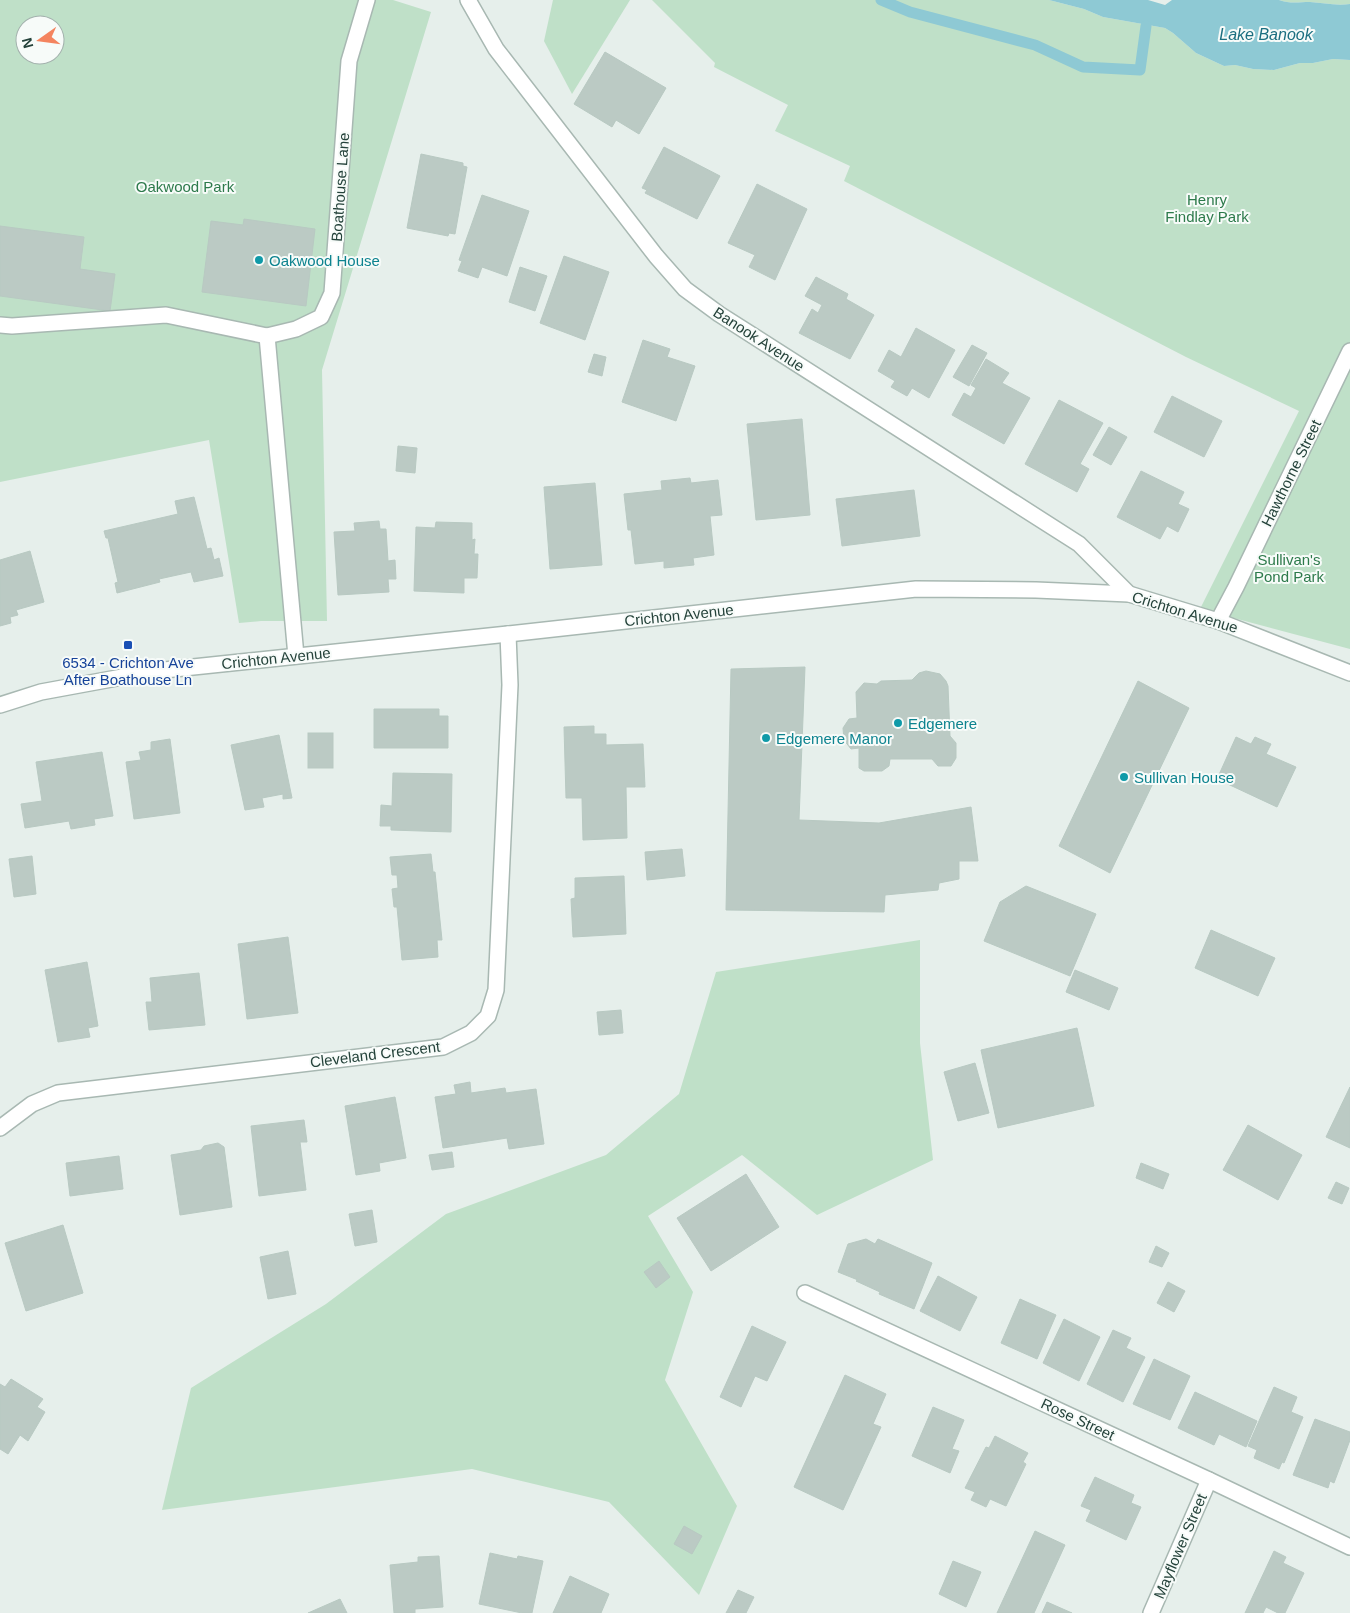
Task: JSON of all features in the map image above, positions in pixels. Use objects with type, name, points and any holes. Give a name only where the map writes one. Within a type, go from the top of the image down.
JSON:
[{"type":"street","name":"Boathouse Lane","points":[[0,325],[12,326],[166,316],[267,336],[296,329],[321,317],[332,293],[348,61],[367,0]]},
{"type":"street","name":"Banook Avenue","points":[[468,0],[496,49],[656,256],[685,289],[719,314],[1079,544],[1129,594]]},
{"type":"street","points":[[267,336],[296,656]]},
{"type":"street","name":"Hawthorne Street","points":[[1218,621],[1350,351]]},
{"type":"street","name":"Crichton Avenue","points":[[0,705],[41,692],[155,671],[916,589],[1036,590],[1129,594],[1218,621],[1350,673]]},
{"type":"street","name":"Cleveland Crescent","points":[[0,1128],[32,1104],[58,1093],[443,1047],[471,1033],[488,1016],[496,990],[510,685],[508,634]]},
{"type":"street","name":"Rose Street","points":[[805,1293],[1350,1547]]},
{"type":"street","name":"Mayflower Street","points":[[1151,1613],[1209,1480]]},
{"type":"green space","name":"Oakwood Park","points":[[0,0],[393,0],[431,12],[322,370],[327,621],[239,623],[209,440],[0,482]]},
{"type":"green space","points":[[553,0],[630,0],[572,94],[544,41]]},
{"type":"green space","name":"Henry Findlay Park","points":[[652,0],[1049,0],[1084,9],[1103,17],[1165,28],[1196,53],[1224,66],[1235,65],[1253,69],[1274,70],[1300,63],[1313,63],[1333,59],[1350,60],[1350,649],[1200,609],[1299,411],[1186,357],[844,181],[850,166],[775,131],[788,105],[714,67],[715,63]]},
{"type":"green space","points":[[1279,0],[1350,0],[1350,4],[1340,5]]},
{"type":"green space","points":[[920,940],[920,1043],[933,1160],[817,1215],[742,1155],[648,1216],[693,1292],[665,1380],[737,1506],[699,1595],[609,1502],[472,1469],[162,1510],[191,1388],[326,1304],[446,1214],[606,1155],[679,1094],[716,972]]},
{"type":"water","name":"Lake Banook","points":[[1049,0],[1148,0],[1165,5],[1172,0],[1279,0],[1340,5],[1350,4],[1350,60],[1333,59],[1313,63],[1300,63],[1274,70],[1253,69],[1235,65],[1224,66],[1196,53],[1165,28],[1103,17],[1084,9]]},
{"type":"building","points":[[605,52],[666,88],[639,134],[616,120],[612,127],[574,104]]},
{"type":"building","points":[[664,147],[720,176],[697,219],[645,193],[647,190],[642,188]]},
{"type":"building","points":[[421,154],[463,163],[463,166],[467,167],[455,234],[449,233],[448,236],[407,228]]},
{"type":"building","points":[[757,184],[807,209],[775,280],[749,267],[755,255],[728,243]]},
{"type":"building","points":[[482,195],[529,211],[507,276],[482,267],[478,278],[458,271],[462,261],[459,260]]},
{"type":"building","name":"Oakwood House","points":[[244,219],[315,229],[306,306],[202,292],[211,221],[243,225]]},
{"type":"building","points":[[0,226],[84,237],[80,269],[115,274],[110,311],[0,296]]},
{"type":"building","points":[[564,256],[609,272],[585,340],[540,323]]},
{"type":"building","points":[[520,267],[547,276],[535,311],[509,302]]},
{"type":"building","points":[[816,277],[848,294],[846,299],[874,315],[850,359],[799,333],[812,309],[818,313],[822,305],[805,296]]},
{"type":"building","points":[[916,328],[955,350],[929,398],[912,388],[907,396],[891,387],[895,381],[878,371],[889,350],[901,357]]},
{"type":"building","points":[[643,340],[670,349],[667,357],[695,366],[676,421],[622,402]]},
{"type":"building","points":[[972,345],[987,353],[969,386],[953,377]]},
{"type":"building","points":[[594,354],[606,357],[602,376],[588,372]]},
{"type":"building","points":[[986,359],[1009,373],[1002,383],[1030,398],[1004,444],[952,415],[964,393],[971,397],[976,388],[971,385]]},
{"type":"building","points":[[1172,396],[1222,421],[1204,457],[1154,432]]},
{"type":"building","points":[[1059,400],[1103,423],[1080,464],[1089,469],[1077,492],[1025,464]]},
{"type":"building","points":[[802,419],[810,515],[756,520],[747,424]]},
{"type":"building","points":[[1109,427],[1127,437],[1111,465],[1093,455]]},
{"type":"building","points":[[398,446],[417,448],[415,473],[396,471]]},
{"type":"building","points":[[1141,471],[1184,492],[1178,504],[1189,509],[1178,532],[1167,526],[1160,539],[1117,517]]},
{"type":"building","points":[[690,478],[691,483],[718,480],[722,515],[710,516],[714,555],[693,558],[694,565],[664,568],[664,561],[635,564],[631,530],[628,530],[624,494],[662,490],[661,481]]},
{"type":"building","points":[[595,483],[602,565],[550,569],[544,487]]},
{"type":"building","points":[[914,490],[920,536],[842,546],[836,499]]},
{"type":"building","points":[[194,497],[207,549],[211,548],[214,560],[219,558],[223,576],[194,582],[191,572],[159,579],[160,582],[117,593],[115,583],[118,582],[108,538],[106,538],[104,531],[178,514],[175,501]]},
{"type":"building","points":[[379,521],[380,529],[386,529],[388,561],[395,560],[396,579],[388,579],[389,592],[338,595],[334,532],[355,531],[354,523]]},
{"type":"building","points":[[436,522],[472,523],[472,540],[475,539],[474,554],[478,554],[477,578],[464,578],[464,593],[414,591],[416,527],[435,528]]},
{"type":"building","points":[[30,551],[44,602],[16,610],[18,615],[10,617],[11,623],[0,626],[0,560]]},
{"type":"building","name":"Edgemere Manor","points":[[805,667],[799,820],[879,823],[971,807],[978,861],[959,861],[959,879],[939,883],[938,890],[885,895],[884,912],[726,910],[731,669]]},
{"type":"building","name":"Edgemere","points":[[926,671],[940,674],[948,686],[950,736],[956,743],[956,758],[951,766],[938,766],[932,759],[890,759],[889,766],[882,771],[864,771],[859,768],[859,748],[851,749],[844,740],[843,728],[849,719],[857,718],[856,692],[864,683],[877,684],[881,681],[912,680],[919,673]]},
{"type":"building","name":"Sullivan House","points":[[1138,681],[1189,708],[1110,873],[1059,846]]},
{"type":"building","points":[[374,709],[439,709],[439,716],[448,716],[448,748],[374,748]]},
{"type":"building","points":[[594,726],[594,734],[606,734],[606,745],[643,744],[645,787],[626,787],[627,838],[583,840],[582,798],[566,798],[564,727]]},
{"type":"building","points":[[308,733],[333,733],[333,768],[308,768]]},
{"type":"building","points":[[279,735],[292,798],[283,799],[283,794],[262,798],[264,807],[245,810],[231,745]]},
{"type":"building","points":[[1236,737],[1251,744],[1255,737],[1271,744],[1266,754],[1296,767],[1277,807],[1217,779]]},
{"type":"building","points":[[170,739],[180,813],[134,819],[126,762],[141,760],[139,752],[151,750],[151,742]]},
{"type":"building","points":[[102,752],[113,816],[94,819],[95,825],[71,829],[69,821],[25,828],[21,804],[42,801],[36,762]]},
{"type":"building","points":[[393,773],[452,774],[451,832],[391,830],[391,826],[380,826],[381,805],[392,806]]},
{"type":"building","points":[[682,849],[685,876],[647,880],[645,852]]},
{"type":"building","points":[[431,854],[433,872],[435,872],[442,940],[437,940],[438,957],[402,960],[397,907],[394,907],[392,889],[398,888],[397,875],[392,875],[390,857]]},
{"type":"building","points":[[32,856],[36,894],[14,897],[9,859]]},
{"type":"building","points":[[624,876],[626,934],[573,937],[571,899],[575,898],[575,878]]},
{"type":"building","points":[[1026,886],[1096,914],[1070,976],[984,941],[1000,902]]},
{"type":"building","points":[[1211,930],[1275,958],[1258,996],[1195,968]]},
{"type":"building","points":[[288,937],[298,1013],[247,1019],[238,944]]},
{"type":"building","points":[[87,962],[98,1026],[88,1028],[90,1037],[58,1042],[45,970]]},
{"type":"building","points":[[1075,970],[1118,988],[1109,1010],[1066,992]]},
{"type":"building","points":[[199,973],[205,1025],[149,1030],[146,1002],[152,1002],[150,978]]},
{"type":"building","points":[[621,1010],[623,1033],[599,1035],[597,1012]]},
{"type":"building","points":[[1077,1028],[1094,1106],[998,1128],[981,1050]]},
{"type":"building","points":[[975,1063],[989,1113],[958,1121],[944,1072]]},
{"type":"building","points":[[470,1082],[471,1093],[505,1088],[506,1093],[536,1089],[544,1144],[509,1149],[507,1138],[443,1148],[435,1097],[456,1094],[454,1085]]},
{"type":"building","points":[[1350,1087],[1350,1148],[1326,1137]]},
{"type":"building","points":[[395,1097],[406,1158],[379,1163],[380,1171],[356,1175],[345,1106]]},
{"type":"building","points":[[304,1120],[307,1142],[300,1142],[306,1190],[259,1196],[251,1126]]},
{"type":"building","points":[[1248,1125],[1302,1155],[1278,1200],[1223,1170]]},
{"type":"building","points":[[218,1143],[224,1147],[232,1207],[180,1215],[171,1155],[201,1150],[204,1146]]},
{"type":"building","points":[[452,1152],[454,1167],[432,1170],[429,1155]]},
{"type":"building","points":[[119,1156],[123,1189],[70,1196],[66,1163]]},
{"type":"building","points":[[1141,1163],[1169,1174],[1163,1189],[1136,1178]]},
{"type":"building","points":[[746,1174],[779,1227],[711,1271],[677,1218]]},
{"type":"building","points":[[1336,1182],[1349,1188],[1342,1204],[1328,1198]]},
{"type":"building","points":[[372,1210],[377,1242],[355,1246],[349,1214]]},
{"type":"building","points":[[63,1225],[83,1293],[26,1311],[5,1243]]},
{"type":"building","points":[[866,1239],[875,1244],[878,1239],[932,1263],[914,1309],[879,1294],[880,1292],[856,1281],[858,1280],[838,1272],[848,1244]]},
{"type":"building","points":[[1156,1246],[1169,1253],[1162,1267],[1149,1262]]},
{"type":"building","points":[[288,1251],[296,1294],[268,1299],[260,1257]]},
{"type":"building","points":[[659,1261],[670,1277],[656,1288],[644,1272]]},
{"type":"building","points":[[938,1276],[977,1297],[960,1331],[920,1311]]},
{"type":"building","points":[[1168,1282],[1185,1291],[1174,1312],[1157,1303]]},
{"type":"building","points":[[1020,1299],[1056,1315],[1037,1359],[1001,1343]]},
{"type":"building","points":[[1064,1319],[1100,1337],[1079,1381],[1043,1363]]},
{"type":"building","points":[[752,1326],[786,1342],[767,1381],[755,1376],[741,1407],[720,1397]]},
{"type":"building","points":[[1113,1330],[1131,1338],[1126,1348],[1145,1357],[1123,1402],[1087,1384]]},
{"type":"building","points":[[1154,1359],[1190,1376],[1170,1420],[1133,1404]]},
{"type":"building","points":[[845,1375],[886,1394],[873,1424],[881,1427],[843,1510],[794,1487]]},
{"type":"building","points":[[11,1379],[43,1399],[37,1407],[45,1412],[28,1441],[20,1435],[8,1454],[0,1449],[0,1384],[5,1387]]},
{"type":"building","points":[[1274,1387],[1297,1397],[1291,1412],[1303,1417],[1284,1463],[1282,1462],[1279,1469],[1254,1458],[1257,1450],[1248,1446]]},
{"type":"building","points":[[1195,1392],[1257,1421],[1246,1447],[1219,1434],[1214,1445],[1178,1428]]},
{"type":"building","points":[[933,1407],[964,1420],[952,1449],[959,1451],[950,1473],[912,1456]]},
{"type":"building","points":[[1315,1419],[1350,1432],[1350,1440],[1334,1483],[1330,1481],[1328,1488],[1293,1475]]},
{"type":"building","points":[[995,1436],[1028,1453],[1023,1462],[1026,1464],[1006,1506],[990,1499],[986,1507],[971,1500],[975,1492],[965,1488],[986,1447],[989,1448]]},
{"type":"building","points":[[1095,1477],[1134,1495],[1131,1503],[1141,1507],[1126,1540],[1086,1521],[1091,1510],[1081,1506]]},
{"type":"building","points":[[684,1526],[702,1536],[692,1554],[674,1544]]},
{"type":"building","points":[[1035,1531],[1065,1545],[1034,1613],[997,1613]]},
{"type":"building","points":[[1274,1551],[1286,1557],[1283,1563],[1304,1573],[1285,1613],[1278,1613],[1266,1607],[1263,1613],[1245,1613]]},
{"type":"building","points":[[490,1553],[517,1559],[518,1556],[543,1561],[532,1613],[522,1613],[479,1604]]},
{"type":"building","points":[[439,1556],[443,1607],[415,1609],[415,1613],[394,1613],[390,1565],[418,1562],[418,1557]]},
{"type":"building","points":[[953,1561],[981,1572],[966,1607],[939,1594]]},
{"type":"building","points":[[570,1576],[609,1594],[601,1613],[553,1613]]},
{"type":"building","points":[[738,1590],[754,1597],[746,1613],[726,1613]]},
{"type":"building","points":[[340,1599],[347,1613],[308,1613]]},
{"type":"building","points":[[1047,1602],[1072,1613],[1042,1613]]},
{"type":"waterway","points":[[881,0],[910,12],[1035,45],[1083,67],[1140,70],[1146,26]]},
{"type":"place","name":"Oakwood House","points":[[259,260]]},
{"type":"place","name":"6534 - Crichton Ave After Boathouse Ln","points":[[128,645]]},
{"type":"place","name":"Edgemere","points":[[898,723]]},
{"type":"place","name":"Edgemere Manor","points":[[766,738]]},
{"type":"place","name":"Sullivan House","points":[[1124,777]]},
{"type":"park label","name":"Sullivan's Pond Park","points":[[1289,568]]}]
